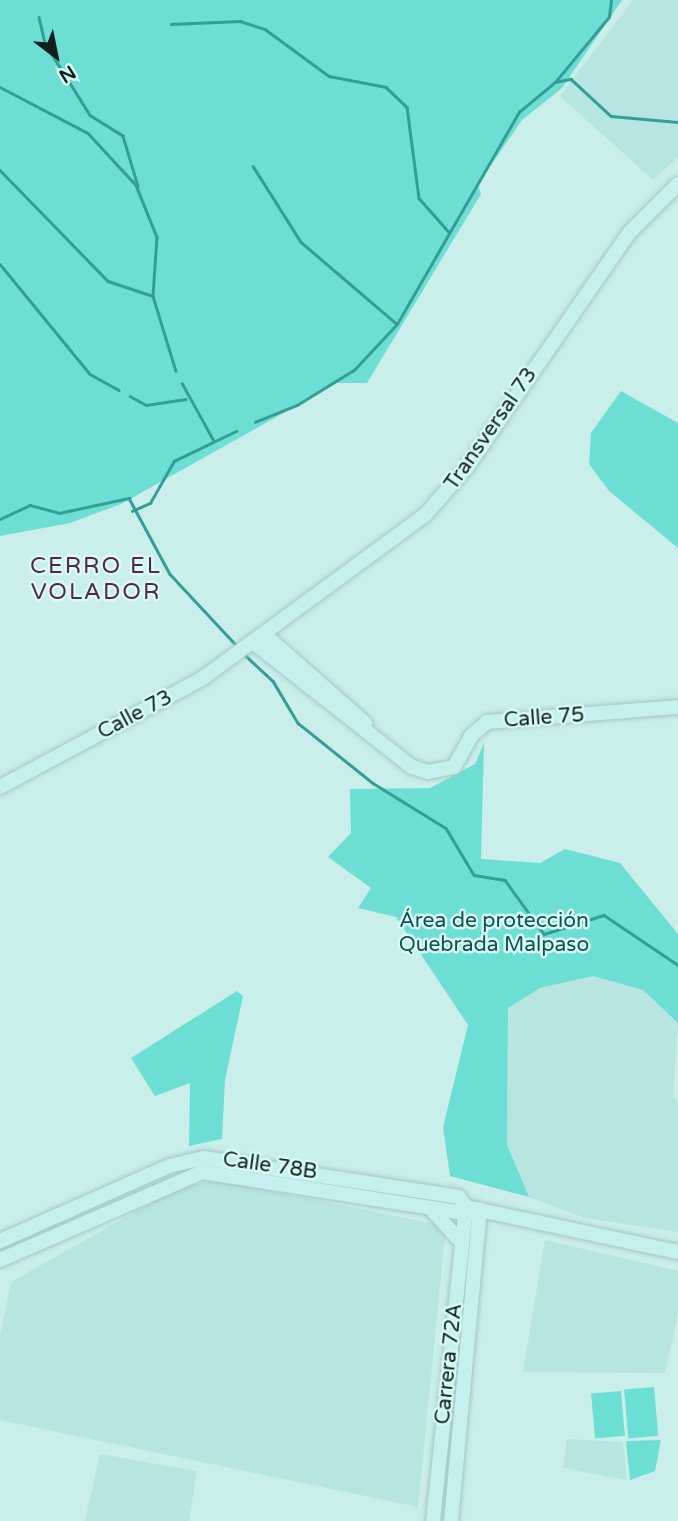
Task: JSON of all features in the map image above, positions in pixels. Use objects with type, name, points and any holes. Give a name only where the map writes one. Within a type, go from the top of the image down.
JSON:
[{"type":"main road","name":"Transversal 73","points":[[255,641],[440,500],[630,232],[678,184]]},
{"type":"main road","points":[[280,646],[292,615]]},
{"type":"main road","name":"Calle 75","points":[[255,641],[280,646],[307,676]]},
{"type":"main road","name":"Calle 75","points":[[255,641],[307,676],[412,767],[441,773],[459,762],[471,736],[487,722],[678,707]]},
{"type":"main road","name":"Calle 73","points":[[0,787],[151,708],[255,641]]},
{"type":"main road","name":"Calle 78B","points":[[0,1241],[35,1229],[169,1166],[204,1158],[459,1197],[473,1208]]},
{"type":"main road","name":"Calle 78B","points":[[0,1259],[202,1172],[335,1190],[457,1212],[473,1208],[678,1252]]},
{"type":"main road","points":[[335,1190],[365,1182]]},
{"type":"main road","points":[[429,1207],[461,1242]]},
{"type":"main road","name":"Carrera 72A","points":[[451,1521],[477,1236],[473,1208]]},
{"type":"main road","name":"Carrera 72A","points":[[433,1521],[461,1242],[473,1208]]},
{"type":"main road","points":[[477,1236],[505,1214]]},
{"type":"main road","points":[[0,1231],[35,1229]]},
{"type":"main road","points":[[0,1241],[0,1259]]},
{"type":"shaded area","points":[[633,0],[678,0],[678,157],[653,180],[560,96]]},
{"type":"shaded area","points":[[593,976],[643,990],[678,1023],[673,1098],[678,1099],[678,1232],[585,1218],[529,1197],[507,1146],[508,1008],[540,988]]},
{"type":"shaded area","points":[[214,1180],[446,1226],[418,1507],[0,1420],[0,1336],[11,1282],[174,1190]]},
{"type":"shaded area","points":[[545,1240],[678,1271],[678,1314],[665,1373],[523,1372]]},
{"type":"shaded area","points":[[567,1439],[623,1442],[627,1480],[563,1468]]},
{"type":"shaded area","points":[[100,1454],[197,1471],[189,1521],[85,1521]]},
{"type":"green space","name":"CERRO EL VOLADOR","points":[[0,0],[622,0],[562,88],[522,120],[478,184],[481,194],[367,383],[337,383],[121,504],[70,523],[0,536]]},
{"type":"green space","points":[[621,391],[678,423],[678,548],[609,491],[589,464],[591,433]]},
{"type":"green space","name":"Área de protección Quebrada Malpaso","points":[[484,743],[481,859],[540,863],[565,849],[620,863],[678,934],[678,1023],[643,990],[593,976],[540,988],[508,1008],[507,1145],[529,1197],[450,1176],[443,1127],[468,1025],[396,917],[358,908],[371,888],[328,857],[351,833],[350,789],[430,788],[475,764]]},
{"type":"green space","points":[[237,991],[243,996],[225,1080],[222,1139],[189,1146],[190,1083],[155,1096],[131,1058]]},
{"type":"green space","points":[[654,1387],[658,1436],[628,1438],[624,1390]]},
{"type":"green space","points":[[621,1391],[625,1436],[595,1438],[591,1394]]},
{"type":"green space","points":[[661,1440],[655,1471],[630,1480],[626,1441]]},
{"type":"waterway","points":[[556,81],[609,17],[611,0]]},
{"type":"waterway","points":[[39,17],[45,43],[90,115],[123,136],[138,186]]},
{"type":"waterway","points":[[171,24],[240,21],[265,29],[329,76],[386,87],[407,107],[419,198],[448,231]]},
{"type":"waterway","points":[[255,422],[297,405],[354,370],[397,324],[519,112],[555,82],[571,79],[611,116],[678,122]]},
{"type":"waterway","points":[[0,87],[88,133],[136,185],[157,237],[153,296],[176,371]]},
{"type":"waterway","points":[[253,166],[301,242],[397,324]]},
{"type":"waterway","points":[[0,170],[108,281],[153,296]]},
{"type":"waterway","points":[[0,264],[90,374],[119,390]]},
{"type":"waterway","points":[[182,383],[214,441]]},
{"type":"waterway","points":[[130,396],[146,405],[186,399]]},
{"type":"waterway","points":[[132,511],[150,503],[174,461],[236,431]]},
{"type":"waterway","points":[[0,519],[30,505],[59,513],[129,498],[170,574],[238,647]]},
{"type":"waterway","points":[[245,655],[273,681],[298,723],[373,783],[446,828],[474,875],[505,880],[544,934],[604,915],[678,965]]},
{"type":"district","name":"CERRO EL VOLADOR","points":[[96,579]]}]
